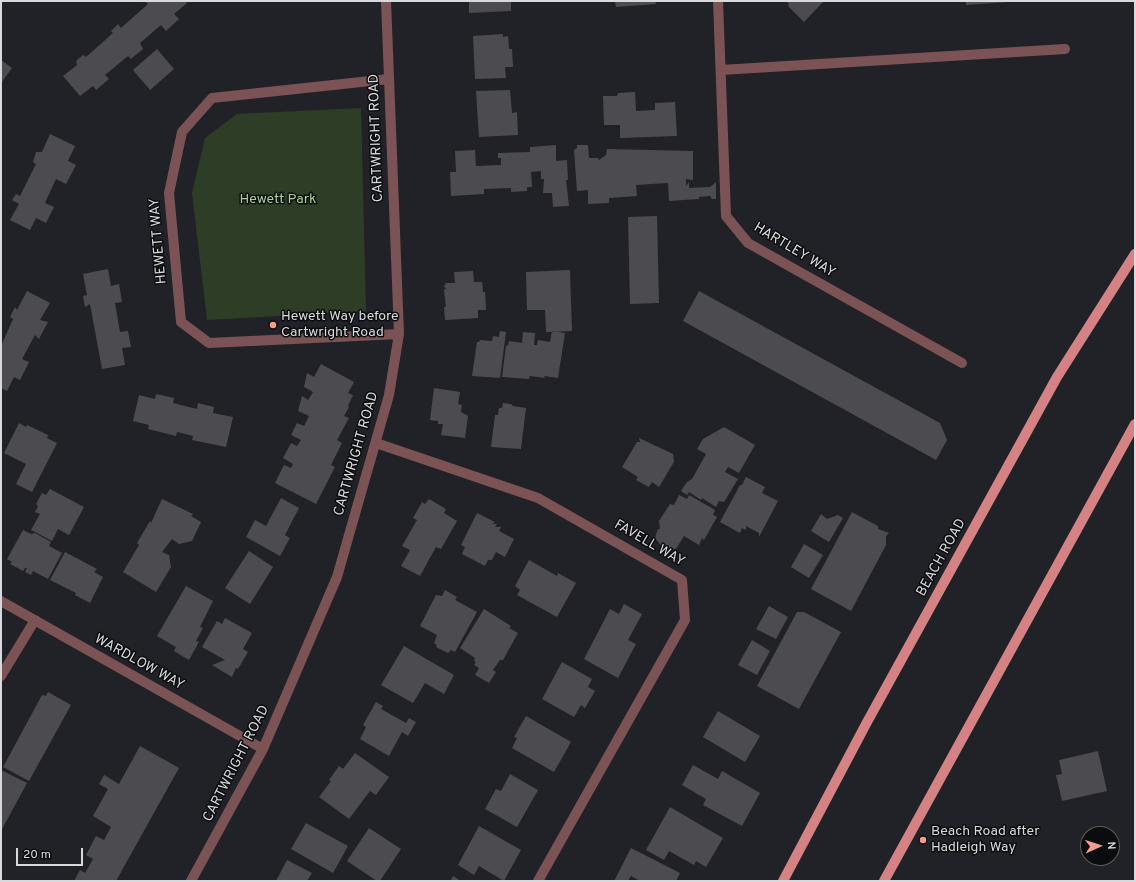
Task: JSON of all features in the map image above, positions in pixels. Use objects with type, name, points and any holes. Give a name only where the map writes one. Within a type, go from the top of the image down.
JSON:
[{"type":"main road","name":"BEACH ROAD","points":[[783,881],[866,724],[1057,377],[1135,254]]},
{"type":"main road","points":[[884,881],[1135,424]]},
{"type":"street","name":"CARTWRIGHT ROAD","points":[[191,881],[263,749],[337,577],[389,395],[400,334],[386,1]]},
{"type":"street","name":"HARTLEY WAY","points":[[718,1],[726,216],[748,243],[962,364]]},
{"type":"street","points":[[720,70],[1066,49]]},
{"type":"street","name":"HEWETT WAY","points":[[389,79],[212,98],[182,132],[169,192],[181,322],[209,342],[400,334]]},
{"type":"street","name":"FAVELL WAY","points":[[376,443],[538,498],[682,580],[684,620],[538,881]]},
{"type":"street","name":"WARDLOW WAY","points":[[1,602],[263,749]]},
{"type":"street","points":[[1,676],[35,620]]},
{"type":"green space","name":"Hewett Park","points":[[361,108],[366,311],[207,320],[192,193],[205,138],[237,114]]},
{"type":"building","points":[[145,1],[185,1],[187,3],[174,14],[179,19],[166,31],[161,25],[140,43],[143,49],[131,59],[128,56],[105,75],[109,79],[96,90],[93,86],[80,96],[63,76],[77,65],[76,61],[83,55],[86,57],[113,33],[111,31],[118,24],[121,28],[148,4]]},
{"type":"building","points":[[469,1],[511,1],[511,11],[469,13]]},
{"type":"building","points":[[615,1],[655,1],[656,4],[616,7]]},
{"type":"building","points":[[786,1],[824,1],[804,22],[788,6],[789,4]]},
{"type":"building","points":[[966,1],[1008,1],[1008,2],[966,5]]},
{"type":"building","points":[[503,34],[503,37],[508,36],[509,49],[512,49],[513,67],[505,67],[506,78],[475,79],[473,36]]},
{"type":"building","points":[[157,49],[174,69],[150,90],[133,70]]},
{"type":"building","points":[[1,60],[12,68],[1,83]]},
{"type":"building","points":[[510,90],[512,113],[517,112],[518,135],[479,137],[476,91]]},
{"type":"building","points":[[635,92],[636,111],[655,110],[655,103],[675,102],[677,136],[620,138],[620,125],[604,125],[603,96],[617,96],[618,93]]},
{"type":"building","points":[[50,134],[75,146],[68,161],[76,165],[66,184],[56,179],[45,203],[54,207],[46,223],[36,218],[30,230],[10,220],[19,204],[12,200],[16,194],[20,196],[36,164],[33,162],[36,152],[42,152]]},
{"type":"building","points":[[556,145],[556,161],[567,160],[568,180],[566,180],[569,206],[553,207],[552,193],[543,193],[544,179],[541,179],[541,171],[531,172],[532,187],[527,187],[527,191],[511,192],[511,188],[484,189],[484,194],[451,196],[450,172],[456,172],[455,151],[475,150],[476,166],[501,165],[501,158],[498,158],[498,153],[530,152],[530,147]]},
{"type":"building","points":[[577,145],[588,145],[589,158],[598,158],[599,160],[606,155],[607,149],[693,151],[693,180],[686,179],[686,186],[689,182],[689,188],[710,187],[716,182],[716,199],[712,199],[710,196],[699,197],[699,199],[669,201],[668,183],[636,185],[637,196],[609,198],[609,203],[588,204],[588,190],[577,191],[574,150],[577,148]]},
{"type":"building","points":[[657,216],[659,303],[630,304],[628,217]]},
{"type":"building","points":[[108,269],[111,286],[119,284],[122,302],[115,303],[120,332],[128,331],[131,347],[122,348],[125,365],[102,369],[90,304],[85,307],[83,296],[87,295],[83,274]]},
{"type":"building","points":[[570,270],[572,331],[546,332],[545,310],[527,310],[526,272]]},
{"type":"building","points":[[473,271],[474,282],[482,282],[483,292],[485,292],[486,310],[478,310],[478,318],[445,320],[444,307],[446,307],[444,290],[446,288],[443,286],[446,285],[445,283],[455,283],[454,272]]},
{"type":"building","points":[[27,291],[50,303],[40,320],[48,322],[39,339],[35,335],[22,359],[29,362],[20,380],[14,377],[7,391],[1,388],[1,346],[13,319],[10,317],[15,307],[17,310]]},
{"type":"building","points":[[699,291],[940,423],[947,440],[936,460],[683,321]]},
{"type":"building","points":[[500,331],[506,332],[500,378],[472,376],[477,342],[480,340],[492,341],[493,336],[499,337]]},
{"type":"building","points":[[552,331],[565,333],[558,378],[544,376],[545,378],[530,376],[529,379],[502,377],[506,346],[508,345],[509,341],[522,343],[523,332],[535,333],[534,345],[537,345],[538,340],[550,342]]},
{"type":"building","points":[[321,364],[354,382],[348,393],[353,395],[344,416],[349,418],[337,440],[342,443],[331,465],[335,467],[316,504],[275,483],[284,465],[291,468],[293,464],[283,458],[291,443],[297,446],[301,440],[291,435],[297,423],[304,426],[309,416],[298,411],[302,396],[308,400],[313,392],[304,387],[307,373],[314,377]]},
{"type":"building","points":[[434,388],[460,392],[458,404],[462,405],[461,412],[468,416],[465,438],[441,435],[443,424],[438,424],[438,421],[430,420]]},
{"type":"building","points":[[156,394],[174,398],[173,403],[197,409],[198,403],[214,407],[213,413],[233,417],[226,447],[192,440],[193,436],[177,432],[176,436],[148,429],[149,425],[133,421],[139,395],[155,399]]},
{"type":"building","points":[[503,403],[526,408],[521,449],[491,447],[495,415],[498,415],[499,408],[502,408]]},
{"type":"building","points":[[19,423],[26,427],[27,425],[48,435],[47,438],[57,443],[32,492],[16,484],[26,464],[4,453]]},
{"type":"building","points":[[724,427],[755,445],[739,473],[728,467],[725,472],[738,479],[724,502],[719,501],[716,507],[689,492],[687,495],[681,491],[687,482],[692,479],[706,454],[697,449],[703,439]]},
{"type":"building","points":[[639,438],[673,454],[674,462],[659,487],[652,482],[649,487],[636,480],[638,477],[622,467],[637,442],[640,442]]},
{"type":"building","points":[[746,477],[765,487],[762,493],[778,501],[759,537],[759,533],[746,526],[746,530],[742,528],[740,533],[720,522]]},
{"type":"building","points":[[50,489],[84,507],[69,535],[58,529],[52,541],[31,530],[40,514],[35,512],[38,506],[36,504],[42,493],[46,495]]},
{"type":"building","points":[[679,495],[687,499],[689,495],[715,510],[713,515],[717,517],[704,540],[702,538],[699,545],[684,536],[676,549],[663,548],[655,538],[658,529],[660,529],[659,521],[670,504],[674,505]]},
{"type":"building","points":[[281,498],[299,508],[285,535],[290,538],[280,556],[246,537],[255,520],[266,526]]},
{"type":"building","points":[[162,499],[193,514],[191,516],[201,522],[192,541],[179,544],[172,539],[162,552],[169,555],[171,567],[156,592],[123,572],[139,545],[137,543],[150,521],[151,523]]},
{"type":"building","points":[[429,499],[446,509],[444,513],[457,521],[441,549],[436,547],[420,576],[401,566],[410,550],[402,546],[417,520],[413,518],[422,502],[425,504]]},
{"type":"building","points":[[852,512],[878,526],[878,529],[889,533],[886,536],[886,545],[851,611],[811,589]]},
{"type":"building","points":[[477,513],[495,522],[492,524],[497,524],[495,527],[501,527],[499,531],[514,539],[505,557],[496,552],[492,560],[488,560],[485,566],[462,554],[465,547],[461,545]]},
{"type":"building","points":[[821,514],[827,519],[838,515],[843,518],[829,542],[811,531]]},
{"type":"building","points":[[23,530],[31,534],[35,533],[51,542],[49,546],[62,553],[48,579],[33,571],[31,575],[25,572],[27,568],[23,571],[10,564],[12,562],[7,559]]},
{"type":"building","points":[[804,544],[823,555],[809,578],[791,567]]},
{"type":"building","points":[[249,551],[273,567],[250,604],[225,588]]},
{"type":"building","points":[[65,552],[97,569],[94,572],[103,577],[90,603],[75,595],[76,593],[50,580]]},
{"type":"building","points":[[529,560],[557,576],[558,573],[576,583],[557,617],[517,595],[520,590],[515,586]]},
{"type":"building","points":[[186,586],[213,601],[200,627],[203,628],[196,641],[199,642],[189,660],[174,651],[176,647],[157,636]]},
{"type":"building","points":[[445,590],[457,597],[455,600],[477,612],[455,652],[451,650],[448,653],[436,647],[437,645],[434,643],[437,635],[420,626],[436,595],[442,596]]},
{"type":"building","points":[[624,604],[642,614],[628,640],[636,644],[618,678],[584,659],[610,609],[619,614]]},
{"type":"building","points":[[769,606],[788,617],[776,639],[756,629]]},
{"type":"building","points":[[484,609],[511,626],[509,628],[518,633],[503,660],[500,660],[493,670],[496,672],[489,683],[475,675],[479,668],[474,665],[476,662],[474,661],[475,658],[460,648]]},
{"type":"building","points":[[797,612],[804,612],[841,632],[799,709],[757,686]]},
{"type":"building","points":[[225,618],[252,633],[243,649],[248,652],[238,669],[236,668],[232,677],[212,665],[225,660],[202,647],[217,621],[222,624]]},
{"type":"building","points":[[752,640],[770,651],[757,675],[738,665]]},
{"type":"building","points":[[404,646],[454,675],[444,694],[425,683],[413,703],[381,685]]},
{"type":"building","points":[[562,662],[592,679],[588,687],[595,691],[585,708],[581,705],[574,717],[542,699]]},
{"type":"building","points":[[48,692],[71,705],[29,781],[3,767],[42,695],[46,696]]},
{"type":"building","points":[[376,702],[383,706],[381,709],[406,723],[409,718],[416,722],[408,736],[402,732],[389,756],[360,739],[366,727],[363,725]]},
{"type":"building","points":[[718,711],[760,736],[745,762],[703,737]]},
{"type":"building","points":[[526,716],[571,742],[554,772],[512,748],[517,738],[514,737]]},
{"type":"building","points":[[140,746],[179,768],[116,881],[74,881],[80,870],[85,873],[93,859],[86,855],[96,836],[104,840],[111,827],[93,816],[108,789],[99,784],[104,775],[119,784]]},
{"type":"building","points":[[1098,751],[1107,791],[1062,801],[1056,775],[1062,774],[1059,760]]},
{"type":"building","points":[[355,753],[389,777],[376,795],[370,791],[349,819],[319,797],[331,781],[329,780],[339,766],[343,769]]},
{"type":"building","points":[[693,765],[718,779],[722,771],[760,793],[742,826],[703,805],[706,799],[682,785]]},
{"type":"building","points":[[1,770],[27,783],[1,831]]},
{"type":"building","points":[[510,774],[538,790],[517,827],[485,809],[496,789],[501,791]]},
{"type":"building","points":[[670,807],[723,838],[706,867],[696,861],[694,865],[669,851],[664,860],[646,850]]},
{"type":"building","points":[[306,823],[348,846],[333,873],[291,849]]},
{"type":"building","points":[[479,826],[521,850],[504,881],[479,866],[474,875],[458,865]]},
{"type":"building","points":[[369,828],[401,849],[380,881],[377,881],[347,861]]},
{"type":"building","points":[[631,848],[680,873],[676,881],[640,881],[631,876],[628,881],[614,881]]},
{"type":"building","points":[[287,860],[312,873],[307,881],[276,881]]},
{"type":"building","points":[[453,876],[461,881],[451,880]]},
{"type":"place","name":"Hewett Way before Cartwright Road","points":[[273,325]]},
{"type":"place","name":"Beach Road after Hadleigh Way","points":[[923,840]]}]
